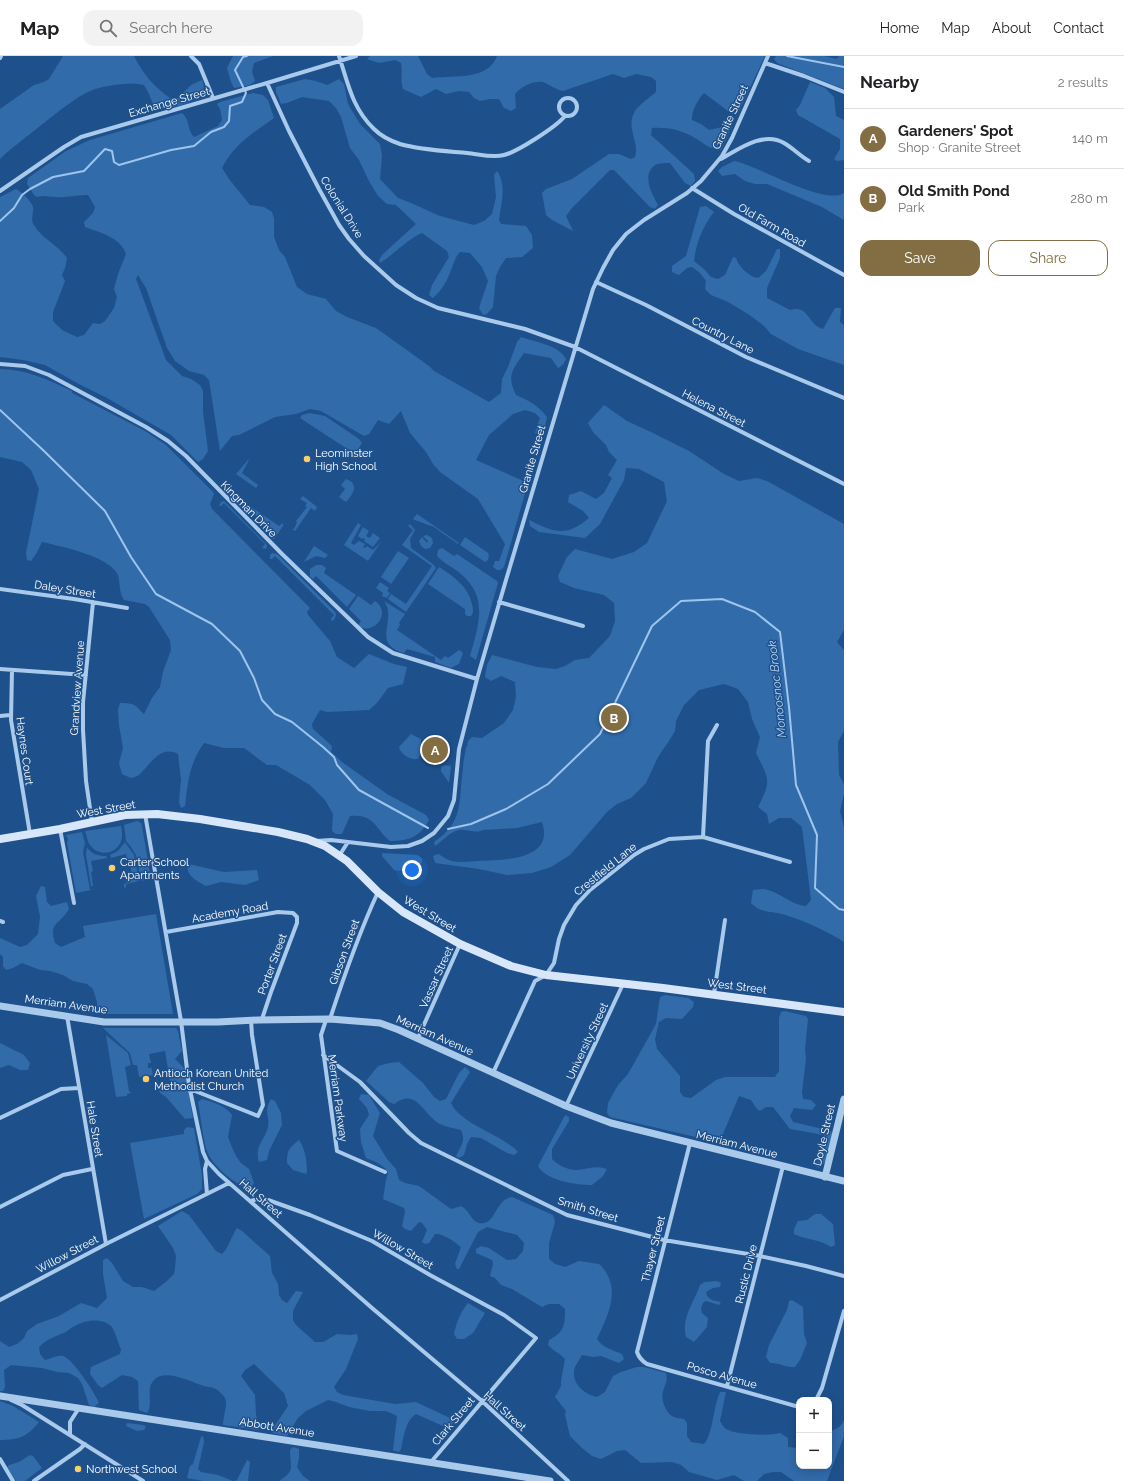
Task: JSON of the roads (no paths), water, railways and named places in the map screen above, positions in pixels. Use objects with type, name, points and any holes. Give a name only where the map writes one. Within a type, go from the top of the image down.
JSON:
[{"type":"main road","name":"West Street","points":[[0,839],[60,829],[125,815],[145,814],[200,819],[278,832],[316,841],[357,870],[378,892],[403,912],[460,944],[503,963],[526,971],[546,975],[714,994],[844,1012]]},
{"type":"street","points":[[191,56],[199,64],[213,98]]},
{"type":"street","name":"Exchange Street","points":[[0,191],[72,141],[81,137],[213,98],[267,84],[340,58],[356,56]]},
{"type":"street","name":"Granite Street","points":[[316,841],[331,840],[391,847],[408,846],[418,843],[434,833],[451,809],[454,800],[459,749],[477,679],[596,282],[613,250],[626,234],[692,188],[719,160],[732,138],[768,56]]},
{"type":"street","points":[[340,58],[351,96],[359,111],[376,130],[389,139],[400,144],[455,152],[499,156],[528,142],[558,123],[565,116],[570,116],[576,109],[576,103],[572,98],[565,98],[559,104],[560,112],[565,116]]},
{"type":"street","points":[[765,63],[804,76],[844,92]]},
{"type":"street","name":"Colonial Drive","points":[[267,84],[289,131],[340,225],[349,239],[396,285],[416,298],[438,308],[524,329],[576,347]]},
{"type":"street","points":[[719,160],[746,145],[759,140],[771,139],[785,143],[809,161]]},
{"type":"street","name":"Old Farm Road","points":[[692,188],[734,214],[844,275]]},
{"type":"street","name":"Country Lane","points":[[596,282],[646,305],[746,357],[844,398]]},
{"type":"street","name":"Helena Street","points":[[576,347],[844,484]]},
{"type":"street","name":"Kingman Drive","points":[[0,364],[25,366],[50,374],[157,434],[186,456],[282,554],[368,637],[393,653],[477,679]]},
{"type":"street","name":"Daley Street","points":[[0,589],[127,608]]},
{"type":"street","name":"Grandview Avenue","points":[[92,822],[86,781],[83,740],[83,703],[93,602]]},
{"type":"street","points":[[499,602],[582,626]]},
{"type":"street","points":[[0,669],[86,675]]},
{"type":"street","name":"Haynes Court","points":[[12,670],[10,715],[30,834]]},
{"type":"street","points":[[0,716],[10,715]]},
{"type":"street","points":[[703,837],[708,741],[716,725]]},
{"type":"street","name":"Hall Street","points":[[145,814],[181,1021],[190,1089],[203,1152],[207,1160],[229,1183],[372,1308],[482,1401],[568,1481]]},
{"type":"street","points":[[60,829],[74,903]]},
{"type":"street","name":"Crestfield Lane","points":[[546,975],[554,963],[559,939],[569,913],[586,893],[634,855],[644,849],[669,839],[703,837],[790,862]]},
{"type":"street","points":[[339,856],[348,842]]},
{"type":"street","name":"Gibson Street","points":[[328,1019],[367,916],[378,892]]},
{"type":"street","name":"Academy Road","points":[[166,932],[278,912],[294,913],[296,916]]},
{"type":"street","name":"Porter Street","points":[[262,1020],[297,923],[296,916]]},
{"type":"street","points":[[714,994],[725,920]]},
{"type":"street","name":"Vassar Street","points":[[418,1038],[460,944]]},
{"type":"street","points":[[493,1073],[535,981],[546,975]]},
{"type":"street","name":"University Street","points":[[566,1106],[623,984]]},
{"type":"street","name":"Merriam Avenue","points":[[0,1006],[104,1022],[218,1022],[328,1019],[380,1023],[418,1038],[566,1106],[610,1123],[844,1181]]},
{"type":"street","name":"Hale Street","points":[[67,1016],[106,1244]]},
{"type":"street","name":"Merriam Parkway","points":[[328,1019],[321,1035],[337,1151],[385,1172]]},
{"type":"street","points":[[190,1089],[258,1116],[263,1106],[251,1020]]},
{"type":"street","name":"Smith Street","points":[[323,1055],[360,1082],[409,1133],[421,1142],[567,1214],[664,1240],[760,1256],[844,1276]]},
{"type":"street","points":[[0,1118],[61,1089],[79,1088]]},
{"type":"street","name":"Doyle Street","points":[[825,1177],[844,1099]]},
{"type":"street","name":"Thayer Street","points":[[641,1359],[637,1352],[664,1240],[690,1143]]},
{"type":"street","points":[[207,1160],[205,1169],[207,1194]]},
{"type":"street","name":"Rustic Drive","points":[[727,1386],[783,1166]]},
{"type":"street","points":[[0,1207],[63,1175],[92,1169]]},
{"type":"street","name":"Willow Street","points":[[0,1300],[106,1244],[229,1183]]},
{"type":"street","name":"Willow Street","points":[[251,1201],[257,1199],[268,1200],[310,1215],[372,1241],[430,1275],[504,1315],[520,1325],[536,1338]]},
{"type":"street","points":[[818,1397],[822,1388],[844,1311]]},
{"type":"street","name":"Clark Street","points":[[431,1462],[536,1338]]},
{"type":"street","name":"Posco Avenue","points":[[641,1359],[647,1364],[796,1406]]},
{"type":"street","points":[[2,1396],[22,1405],[143,1481]]},
{"type":"street","name":"Abbott Avenue","points":[[2,1396],[550,1481]]},
{"type":"street","points":[[70,1435],[70,1422],[79,1408]]},
{"type":"street","points":[[34,1481],[85,1444]]},
{"type":"street","points":[[0,1459],[13,1481]]},
{"type":"waterway","points":[[0,221],[14,208],[22,195],[30,189],[53,177],[84,171],[105,149],[112,151],[114,162],[119,165],[171,150],[194,146],[211,132],[224,127],[229,121],[230,106],[242,102],[246,93],[235,70],[243,57],[247,56]]},
{"type":"waterway","points":[[787,56],[844,67]]},
{"type":"waterway","points":[[0,410],[105,511],[131,557],[156,594],[212,624],[240,651],[254,678],[262,700],[275,714],[292,722],[323,747],[334,757],[337,765],[359,790],[428,828]]},
{"type":"waterway","name":"Monoosnoc Brook","points":[[448,829],[471,824],[506,809],[548,784],[600,734],[652,626],[681,601],[722,599],[755,612],[780,632],[796,785],[817,835],[815,888],[839,909],[844,910]]},
{"type":"place","name":"Leominster High School","points":[[307,459]]},
{"type":"place","name":"Old Smith Pond","points":[[614,718]]},
{"type":"place","name":"Gardeners' Spot","points":[[435,750]]},
{"type":"place","name":"Carter School Apartments","points":[[112,868]]},
{"type":"place","name":"Antioch Korean United Methodist Church","points":[[146,1079]]},
{"type":"place","name":"Northwest School","points":[[78,1469]]}]
